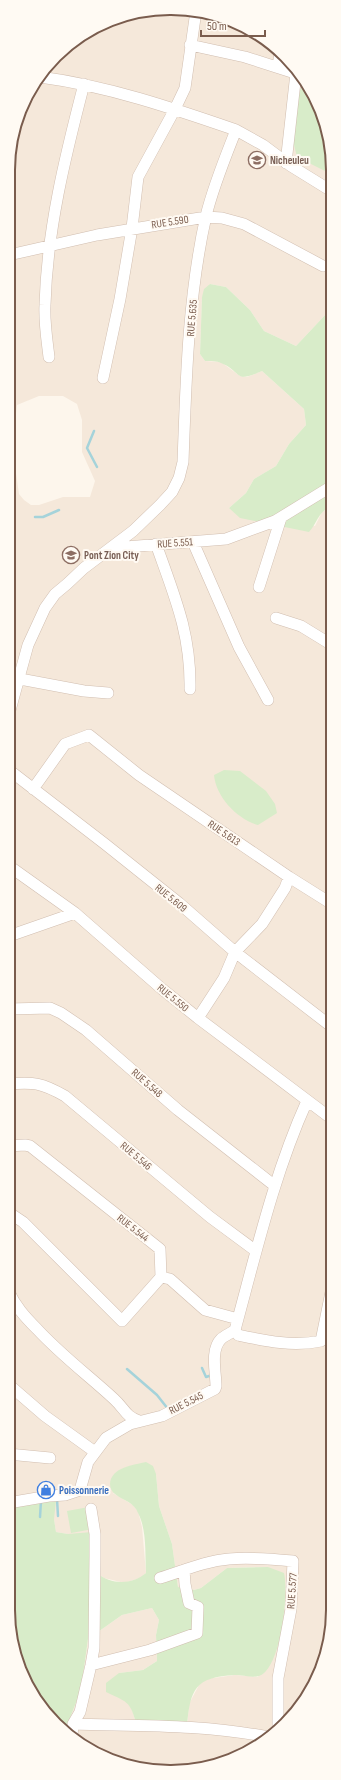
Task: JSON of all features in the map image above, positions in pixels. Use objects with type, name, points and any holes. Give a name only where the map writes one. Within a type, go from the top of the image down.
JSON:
[{"type":"street","points":[[103,378],[120,299],[132,228],[138,177],[175,109],[184,88],[195,17]]},
{"type":"street","points":[[190,45],[278,67],[290,71]]},
{"type":"street","points":[[278,67],[279,60]]},
{"type":"street","points":[[45,79],[84,84],[124,94],[175,109],[236,130],[326,188]]},
{"type":"street","points":[[286,163],[296,79]]},
{"type":"street","points":[[49,357],[44,307],[50,245],[66,152],[84,84]]},
{"type":"street","name":"RUE 5.635","points":[[112,548],[133,531],[160,505],[172,492],[179,478],[183,462],[192,314],[198,263],[206,216],[212,195],[236,130]]},
{"type":"street","name":"RUE 5.590","points":[[15,254],[132,228],[206,216],[228,219],[244,224],[322,266]]},
{"type":"street","name":"RUE 5.551","points":[[112,548],[226,539],[281,518],[326,490]]},
{"type":"street","points":[[260,587],[281,518]]},
{"type":"street","points":[[193,542],[239,647],[268,700]]},
{"type":"street","points":[[156,544],[178,604],[186,637],[190,660],[190,689]]},
{"type":"street","points":[[15,695],[28,645],[33,632],[52,598],[84,568],[112,548]]},
{"type":"street","points":[[276,618],[301,626],[326,641]]},
{"type":"street","points":[[20,679],[84,691],[108,693]]},
{"type":"street","name":"RUE 5.613","points":[[33,789],[65,744],[89,735],[139,775],[289,876]]},
{"type":"street","name":"RUE 5.609","points":[[15,775],[105,844],[179,903],[235,952],[326,1022]]},
{"type":"street","name":"RUE 5.550","points":[[15,870],[75,913],[162,989],[198,1018],[326,1115]]},
{"type":"street","points":[[198,1018],[224,978],[235,952],[262,924],[285,888],[289,876],[326,900]]},
{"type":"street","points":[[15,934],[75,913]]},
{"type":"street","name":"RUE 5.548","points":[[15,1009],[50,1008],[70,1019],[86,1030],[178,1110],[275,1186]]},
{"type":"street","name":"RUE 5.546","points":[[15,1084],[36,1083],[46,1085],[65,1096],[210,1217],[256,1251]]},
{"type":"street","points":[[307,1101],[293,1134],[275,1186],[235,1330],[238,1335],[271,1342],[305,1345],[321,1341],[326,1316]]},
{"type":"street","name":"RUE 5.544","points":[[15,1146],[30,1146],[160,1250],[161,1277]]},
{"type":"street","points":[[15,1216],[24,1222],[122,1321],[161,1277],[170,1278],[205,1310],[238,1319]]},
{"type":"street","points":[[15,1302],[20,1311],[58,1351],[116,1401],[124,1412],[131,1418],[139,1421]]},
{"type":"street","name":"RUE 5.545","points":[[15,1502],[65,1495],[80,1490],[88,1462],[106,1438],[130,1424],[162,1416],[215,1389],[214,1359],[216,1350],[221,1339],[235,1330]]},
{"type":"street","points":[[15,1390],[45,1416],[95,1452]]},
{"type":"street","points":[[15,1455],[50,1458]]},
{"type":"street","points":[[73,1730],[73,1724],[80,1712],[91,1665],[96,1600],[95,1534],[91,1510]]},
{"type":"street","name":"RUE 5.577","points":[[160,1578],[209,1562],[228,1559],[253,1558],[293,1561],[291,1609],[278,1678],[278,1721]]},
{"type":"street","points":[[91,1665],[150,1650],[197,1633],[198,1607],[189,1603],[184,1570]]},
{"type":"street","points":[[73,1724],[147,1726],[208,1730],[261,1736]]},
{"type":"shaded area","points":[[160,15],[181,15],[211,20],[239,31],[265,47],[287,68],[302,87],[298,94],[326,169],[326,314],[296,346],[264,331],[250,310],[226,287],[210,284],[202,297],[200,354],[205,361],[221,362],[240,376],[247,377],[262,371],[304,409],[306,425],[289,444],[276,466],[254,479],[246,493],[229,508],[315,526],[322,512],[326,510],[326,1620],[318,1659],[300,1696],[273,1726],[257,1739],[220,1757],[191,1764],[160,1765],[130,1760],[102,1749],[84,1739],[69,1727],[70,1718],[81,1690],[88,1639],[122,1615],[152,1608],[159,1620],[156,1635],[157,1661],[143,1670],[119,1673],[127,1702],[132,1709],[136,1723],[187,1727],[189,1704],[200,1683],[206,1679],[235,1675],[258,1677],[286,1589],[268,1567],[227,1568],[201,1588],[194,1590],[178,1587],[172,1544],[159,1506],[156,1474],[113,1493],[133,1505],[138,1511],[142,1527],[146,1573],[140,1578],[125,1583],[104,1578],[97,1573],[68,1534],[56,1532],[54,1519],[15,1509],[15,467],[19,494],[31,505],[39,505],[63,497],[90,497],[95,481],[82,452],[82,420],[77,404],[63,396],[39,396],[17,405],[15,421],[15,160],[20,130],[31,102],[47,76],[76,47],[102,31],[130,20]]},
{"type":"green space","points":[[302,87],[318,121],[325,150],[326,172],[297,157],[293,141],[298,94]]},
{"type":"green space","points":[[210,284],[226,287],[250,310],[264,331],[296,346],[326,314],[326,510],[321,514],[309,532],[240,518],[229,508],[246,493],[254,479],[276,466],[289,444],[306,425],[304,409],[262,371],[253,375],[242,377],[228,366],[215,361],[205,361],[200,354],[202,297],[204,289]]},
{"type":"green space","points":[[224,770],[240,771],[266,791],[275,804],[277,813],[258,825],[250,822],[235,812],[223,799],[216,783],[214,775]]},
{"type":"green space","points":[[146,1462],[153,1466],[156,1474],[159,1506],[172,1544],[178,1587],[194,1590],[201,1588],[227,1568],[268,1567],[284,1573],[285,1597],[282,1629],[273,1660],[267,1670],[259,1676],[222,1676],[203,1682],[197,1688],[190,1703],[187,1727],[136,1723],[132,1710],[129,1706],[123,1700],[106,1692],[106,1683],[119,1673],[143,1670],[157,1661],[156,1635],[159,1620],[152,1608],[122,1615],[88,1639],[81,1690],[70,1718],[69,1727],[41,1696],[31,1678],[20,1650],[15,1620],[15,1506],[56,1501],[54,1519],[56,1532],[68,1534],[92,1532],[97,1573],[109,1580],[122,1582],[134,1580],[146,1573],[143,1527],[134,1506],[114,1493],[110,1484],[111,1478],[114,1474],[119,1470]]},
{"type":"green space","points":[[89,1507],[93,1529],[71,1533],[67,1511]]},
{"type":"waterway","points":[[94,431],[87,448],[97,467]]},
{"type":"waterway","points":[[35,517],[43,517],[59,510]]},
{"type":"waterway","points":[[202,1368],[206,1377],[212,1375]]},
{"type":"waterway","points":[[127,1369],[157,1395],[168,1409]]},
{"type":"waterway","points":[[57,1499],[58,1516]]},
{"type":"waterway","points":[[40,1517],[41,1501]]},
{"type":"place","name":"Nicheuleu","points":[[257,160]]},
{"type":"place","name":"Pont Zion City","points":[[71,555]]},
{"type":"place","name":"Poissonnerie","points":[[46,1490]]}]
